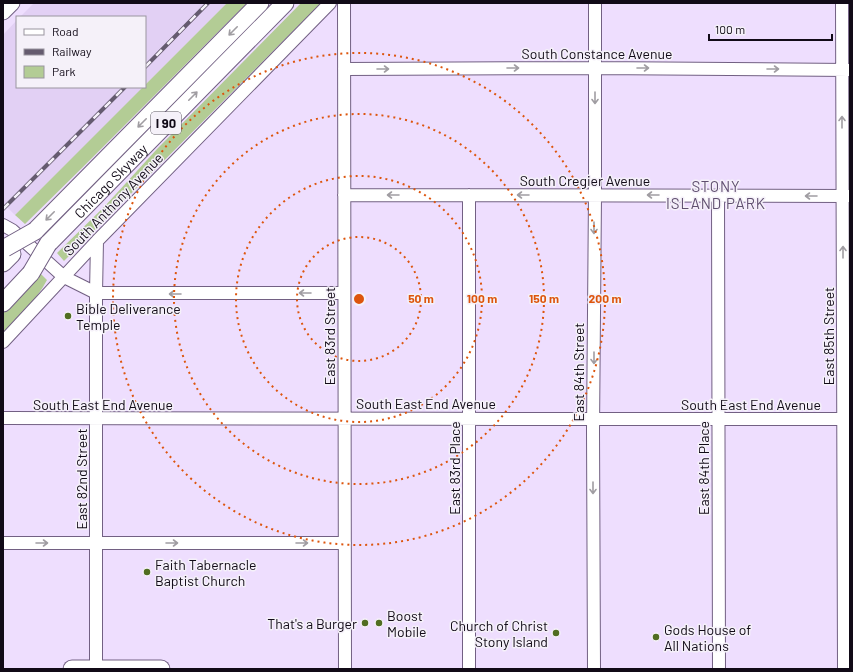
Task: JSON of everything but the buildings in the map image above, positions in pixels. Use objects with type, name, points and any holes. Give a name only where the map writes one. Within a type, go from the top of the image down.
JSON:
[{"type":"highway","name":"Chicago Skyway","points":[[6,254],[35,231],[260,3]]},
{"type":"highway","name":"Chicago Skyway","points":[[3,289],[28,270],[48,244],[285,3]]},
{"type":"highway","points":[[3,302],[28,270]]},
{"type":"highway","points":[[72,669],[161,669]]},
{"type":"main road","points":[[3,12],[12,3]]},
{"type":"street","name":"South Anthony Avenue","points":[[3,342],[97,241],[330,3]]},
{"type":"street","name":"East 83rd Street","points":[[344,3],[345,669]]},
{"type":"street","name":"East 84th Street","points":[[594,669],[593,418],[595,3]]},
{"type":"street","name":"East 85th Street","points":[[842,3],[846,70],[847,419],[844,669]]},
{"type":"street","name":"South Constance Avenue","points":[[344,69],[595,68],[846,70]]},
{"type":"street","name":"South Cregier Avenue","points":[[344,195],[846,196]]},
{"type":"street","name":"East 83rd Place","points":[[469,195],[469,669]]},
{"type":"street","name":"East 84th Place","points":[[718,196],[719,669]]},
{"type":"street","points":[[3,214],[7,218],[8,227],[64,277],[96,294],[344,293]]},
{"type":"street","name":"East 82nd Street","points":[[96,669],[97,241]]},
{"type":"street","name":"South East End Avenue","points":[[3,418],[847,419]]},
{"type":"street","points":[[3,543],[345,543]]},
{"type":"shaded area","points":[[34,3],[227,3],[146,84],[146,16],[21,16]]},
{"type":"shaded area","points":[[16,21],[16,88],[143,88],[15,215],[3,203],[3,35]]},
{"type":"green space","points":[[227,3],[247,3],[25,224],[15,215],[142,88],[146,88],[146,84]]},
{"type":"green space","points":[[301,3],[321,3],[64,261],[57,253],[105,206],[157,149]]},
{"type":"green space","points":[[38,271],[47,280],[43,288],[21,316],[3,335],[3,308]]},
{"type":"railway","points":[[146,66],[208,3]]},
{"type":"railway","points":[[3,209],[124,88]]},
{"type":"place","name":"Bible Deliverance Temple","points":[[68,316]]},
{"type":"place","name":"Faith Tabernacle Baptist Church","points":[[147,572]]},
{"type":"place","name":"That's a Burger","points":[[365,623]]},
{"type":"place","name":"Boost Mobile","points":[[379,623]]},
{"type":"place","name":"Church of Christ Stony Island","points":[[556,633]]},
{"type":"place","name":"Gods House of All Nations","points":[[656,637]]},
{"type":"district","name":"STONY ISLAND PARK","points":[[716,194]]}]
